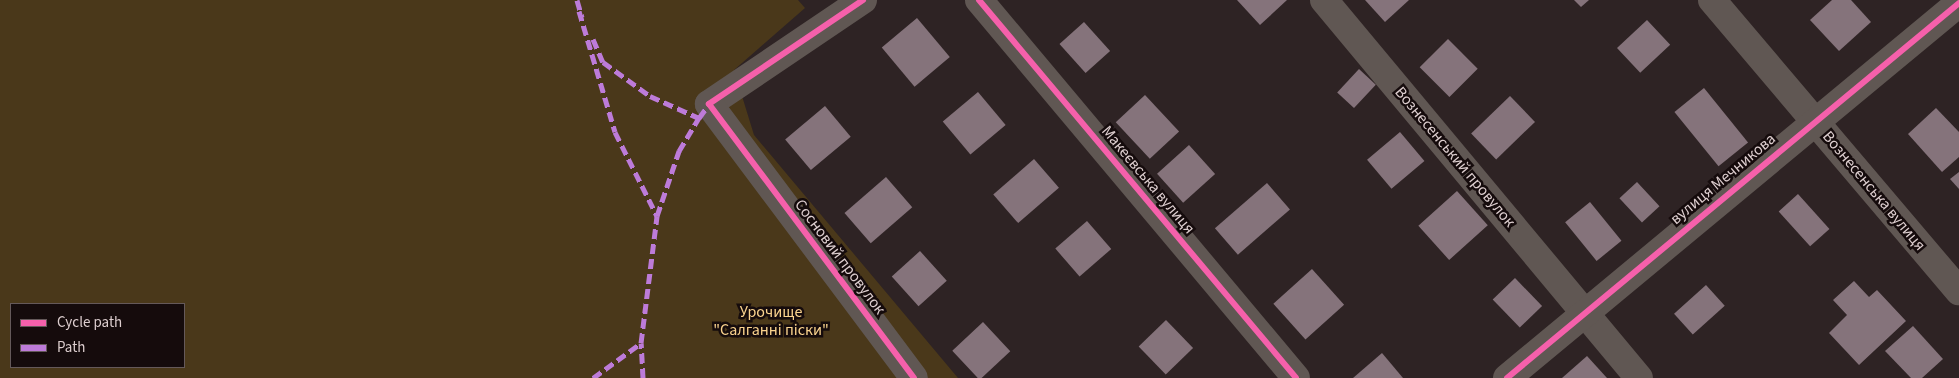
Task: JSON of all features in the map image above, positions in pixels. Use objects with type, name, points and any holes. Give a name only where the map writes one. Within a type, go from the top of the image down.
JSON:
[{"type":"street","name":"Сосновий провулок","points":[[863,0],[709,104],[743,153],[914,378]]},
{"type":"street","name":"Макеєвська вулиця","points":[[979,0],[1296,378]]},
{"type":"street","name":"Вознесенський провулок","points":[[1324,0],[1587,313],[1639,378]]},
{"type":"street","name":"Вознесенська вулиця","points":[[1712,0],[1959,291]]},
{"type":"street","name":"вулиця Мечникова","points":[[1507,378],[1587,313],[1814,120],[1959,3]]},
{"type":"green space","name":"Урочище \"Салганні піски\"","points":[[0,0],[798,0],[805,8],[734,70],[754,135],[958,378],[0,378]]},
{"type":"building","points":[[1237,0],[1287,0],[1260,25]]},
{"type":"building","points":[[1365,0],[1409,0],[1385,22]]},
{"type":"building","points":[[1574,0],[1589,0],[1581,7]]},
{"type":"building","points":[[1832,0],[1851,0],[1871,22],[1839,51],[1810,20]]},
{"type":"building","points":[[917,18],[950,57],[915,87],[882,48]]},
{"type":"building","points":[[1647,20],[1670,45],[1640,73],[1617,48]]},
{"type":"building","points":[[1084,22],[1110,51],[1086,73],[1059,44]]},
{"type":"building","points":[[1448,39],[1478,69],[1449,97],[1420,67]]},
{"type":"building","points":[[1359,69],[1376,85],[1354,108],[1337,92]]},
{"type":"building","points":[[1704,88],[1748,142],[1719,166],[1674,112]]},
{"type":"building","points":[[978,92],[1006,125],[970,155],[943,122]]},
{"type":"building","points":[[1145,95],[1179,132],[1150,159],[1116,122]]},
{"type":"building","points":[[1510,96],[1535,122],[1496,159],[1471,134]]},
{"type":"building","points":[[825,106],[851,137],[811,170],[785,139]]},
{"type":"building","points":[[1936,108],[1959,132],[1959,157],[1942,172],[1908,134]]},
{"type":"building","points":[[1400,132],[1424,161],[1391,189],[1367,160]]},
{"type":"building","points":[[1189,145],[1215,174],[1183,203],[1157,174]]},
{"type":"building","points":[[1034,159],[1059,188],[1018,223],[993,194]]},
{"type":"building","points":[[1959,172],[1959,189],[1950,179]]},
{"type":"building","points":[[886,177],[912,207],[871,243],[844,213]]},
{"type":"building","points":[[1637,182],[1660,206],[1642,223],[1619,198]]},
{"type":"building","points":[[1267,183],[1290,209],[1238,255],[1215,228]]},
{"type":"building","points":[[1457,191],[1488,225],[1449,260],[1418,226]]},
{"type":"building","points":[[1798,194],[1829,229],[1810,246],[1779,211]]},
{"type":"building","points":[[1590,202],[1621,241],[1597,261],[1565,222]]},
{"type":"building","points":[[1087,221],[1111,249],[1080,276],[1055,249]]},
{"type":"building","points":[[920,251],[947,281],[919,306],[892,276]]},
{"type":"building","points":[[1312,269],[1344,305],[1305,339],[1273,304]]},
{"type":"building","points":[[1515,278],[1542,306],[1520,328],[1493,300]]},
{"type":"building","points":[[1854,281],[1869,297],[1877,290],[1906,321],[1859,365],[1829,333],[1847,315],[1833,300]]},
{"type":"building","points":[[1706,285],[1725,306],[1693,335],[1674,314]]},
{"type":"building","points":[[1166,320],[1193,348],[1166,374],[1139,346]]},
{"type":"building","points":[[983,322],[1010,351],[982,378],[978,378],[952,351]]},
{"type":"building","points":[[1913,326],[1943,359],[1922,378],[1911,378],[1885,351]]},
{"type":"building","points":[[1382,353],[1403,378],[1353,378]]},
{"type":"building","points":[[1587,356],[1607,378],[1562,378]]},
{"type":"marked path","points":[[577,0],[582,17]]},
{"type":"marked path","points":[[579,11],[615,132],[657,216]]},
{"type":"marked path","points":[[593,39],[603,62],[650,96],[699,118],[709,104]]},
{"type":"marked path","points":[[643,378],[641,343],[657,216],[679,151],[699,118]]},
{"type":"marked path","points":[[593,378],[641,343]]},
{"type":"cycle path","points":[[863,0],[709,104],[914,378]]},
{"type":"cycle path","points":[[979,0],[1296,378]]},
{"type":"cycle path","points":[[1507,378],[1959,3]]}]
